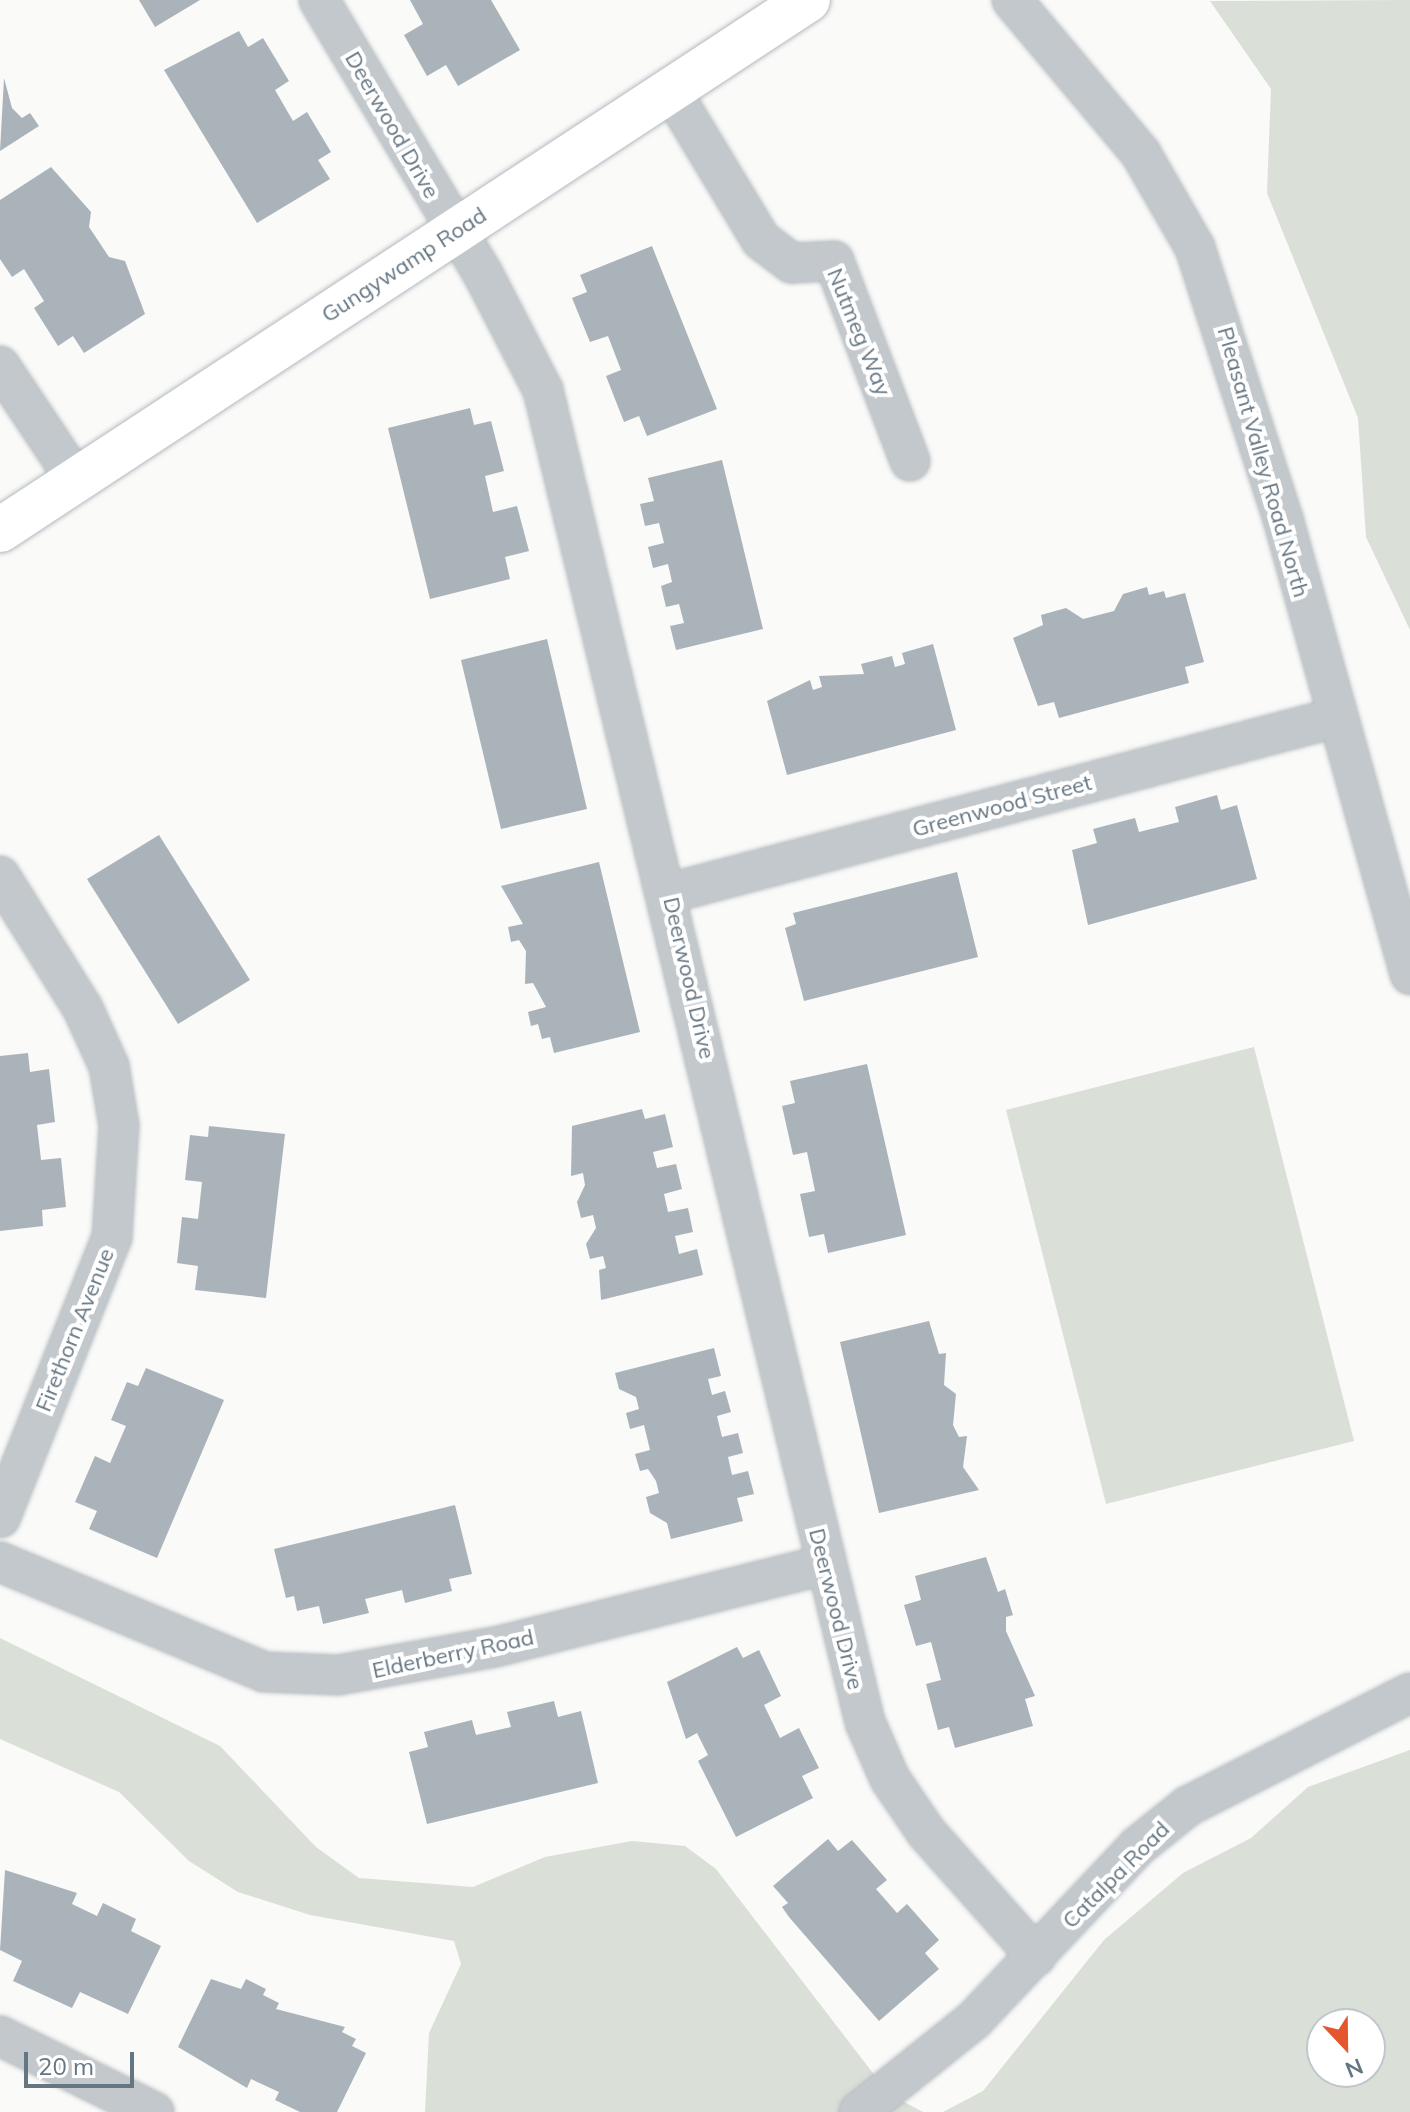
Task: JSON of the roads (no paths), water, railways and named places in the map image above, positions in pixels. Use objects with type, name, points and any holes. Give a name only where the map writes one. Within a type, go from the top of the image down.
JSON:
[{"type":"street","name":"Deerwood Drive","points":[[319,0],[456,232],[543,390],[670,893],[824,1565],[865,1722],[890,1779],[962,1879],[1036,1956]]},
{"type":"street","name":"Gungywamp Road","points":[[0,530],[808,0]]},
{"type":"street","name":"Pleasant Valley Road North","points":[[1012,0],[1141,154],[1195,248],[1236,359],[1334,718],[1410,975]]},
{"type":"street","name":"Nutmeg Way","points":[[670,89],[761,240],[792,263],[834,261],[910,461]]},
{"type":"street","points":[[0,366],[76,480]]},
{"type":"street","name":"Greenwood Street","points":[[670,893],[1334,718]]},
{"type":"street","name":"Firethorn Avenue","points":[[0,876],[83,1009],[109,1066],[119,1126],[112,1237],[0,1518]]},
{"type":"street","name":"Elderberry Road","points":[[0,1562],[264,1672],[338,1675],[495,1647],[824,1565]]},
{"type":"street","name":"Catalpa Road","points":[[859,2112],[974,2020],[1138,1846],[1188,1806],[1410,1693]]},
{"type":"street","points":[[0,2036],[154,2112]]}]
